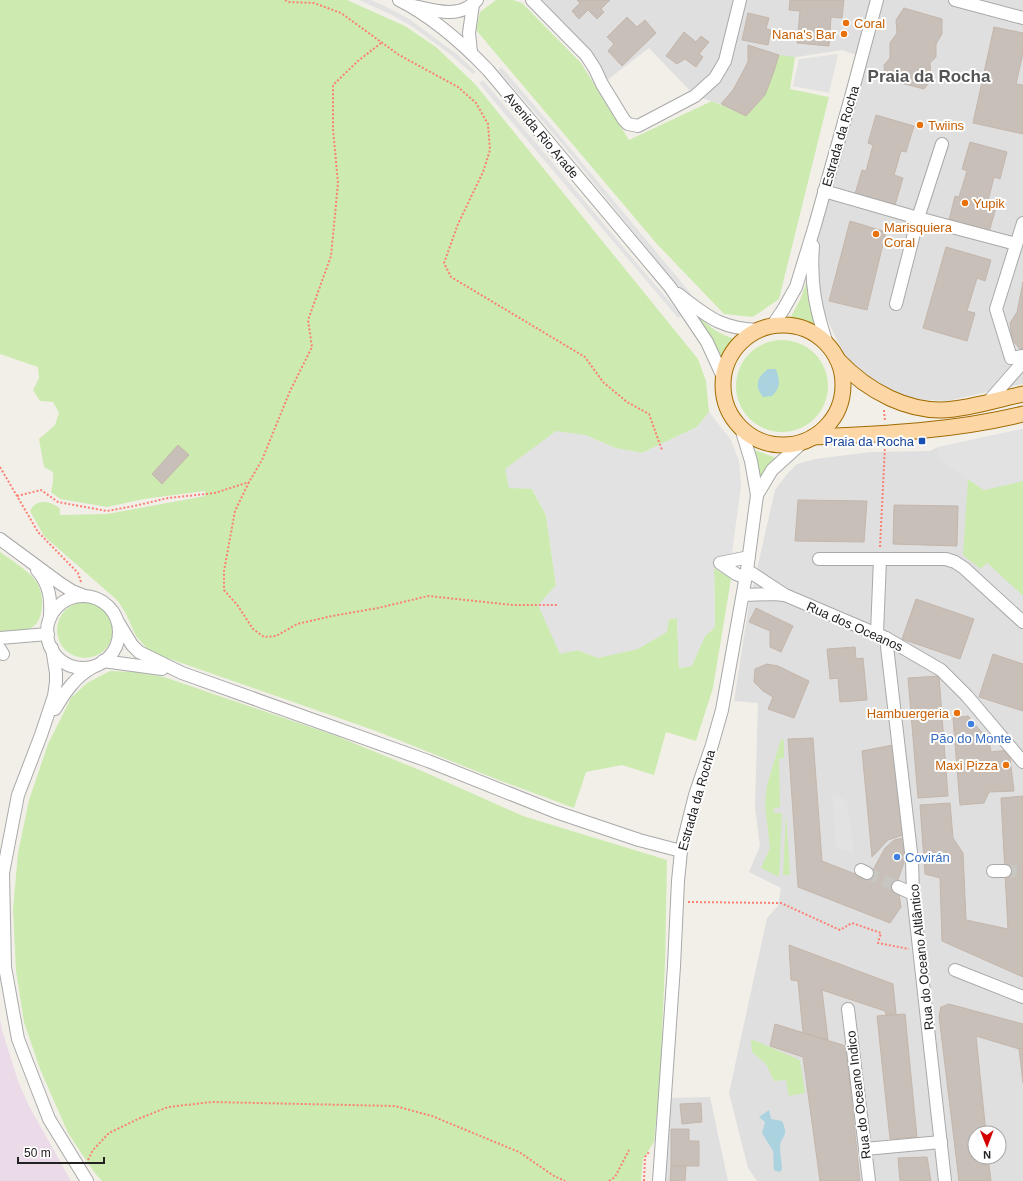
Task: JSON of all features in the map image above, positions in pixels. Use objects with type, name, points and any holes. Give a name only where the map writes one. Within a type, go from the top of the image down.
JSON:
[{"type":"main road","points":[[832,352],[840,368],[842,379],[840,401],[830,422],[822,430],[809,438],[793,444],[781,445],[768,443],[756,439],[741,428],[730,413],[725,402],[723,377],[726,365],[736,349],[749,336],[766,328],[785,326],[797,327],[820,338],[832,352],[850,373],[867,386],[896,401],[927,409],[953,409],[1023,394]]},
{"type":"main road","points":[[809,438],[886,434],[955,427],[1023,414]]},
{"type":"street","points":[[532,0],[586,55],[595,68],[602,84],[624,120],[628,124],[638,126],[695,96],[715,78],[727,56],[740,0]]},
{"type":"street","name":"Estrada da Rocha","points":[[766,328],[783,310],[796,287],[815,225],[877,0]]},
{"type":"street","points":[[955,0],[1023,18]]},
{"type":"street","points":[[404,3],[444,13],[459,11],[475,2]]},
{"type":"street","points":[[471,52],[469,33],[475,2]]},
{"type":"street","name":"Avenida Rio Arade","points":[[404,3],[450,34],[471,52],[488,70],[670,287]]},
{"type":"street","points":[[896,304],[918,218],[942,144]]},
{"type":"street","points":[[824,191],[1016,244]]},
{"type":"street","points":[[1023,223],[996,308],[1011,358],[1023,356]]},
{"type":"street","name":"Estrada da Rocha","points":[[815,225],[812,263],[813,287],[817,312],[832,352]]},
{"type":"street","points":[[670,287],[704,314],[733,328],[766,328]]},
{"type":"street","points":[[670,287],[707,342],[723,377]]},
{"type":"street","points":[[988,402],[1023,362]]},
{"type":"street","name":"Estrada da Rocha","points":[[659,1181],[681,851],[695,795],[722,710],[743,595],[757,495],[751,460],[741,428]]},
{"type":"street","name":"Estrada da Rocha","points":[[757,495],[772,470],[809,438]]},
{"type":"street","points":[[0,539],[67,588],[83,590],[105,603],[111,608],[132,645],[139,652],[182,673],[428,761],[556,812],[639,840],[681,851]]},
{"type":"street","points":[[749,557],[720,563],[736,574],[746,574],[785,595]]},
{"type":"street","name":"Rua do Oceano Altlântico","points":[[880,558],[882,636],[911,854],[913,894],[946,1181]]},
{"type":"street","points":[[819,559],[946,559],[955,562],[964,568],[1023,622]]},
{"type":"street","points":[[30,562],[46,582],[50,593],[51,605],[48,634],[55,664],[56,682],[54,696],[41,735],[18,794],[3,873],[5,967],[18,1039],[49,1119],[84,1176]]},
{"type":"street","points":[[50,619],[53,613],[63,602],[77,596],[83,590]]},
{"type":"street","points":[[743,595],[785,595]]},
{"type":"street","name":"Rua dos Oceanos","points":[[785,595],[882,636],[941,670],[967,696],[1023,762]]},
{"type":"street","points":[[41,735],[63,694],[70,685],[87,670],[109,656],[117,644],[119,629],[118,622]]},
{"type":"street","points":[[0,638],[48,634]]},
{"type":"street","points":[[52,648],[61,660],[68,664],[82,667],[100,663],[140,665],[182,673]]},
{"type":"street","points":[[898,887],[913,894]]},
{"type":"street","points":[[955,970],[1023,997]]},
{"type":"street","name":"Rua do Oceano Indico","points":[[848,1009],[869,1181]]},
{"type":"street","points":[[865,1149],[941,1142]]},
{"type":"path","points":[[284,0],[314,3],[340,13],[399,55],[458,87],[476,103],[488,124],[490,150],[483,172],[458,224],[444,263],[451,277],[585,357],[603,382],[627,402],[649,414],[662,450]]},
{"type":"path","points":[[382,43],[358,61],[333,86],[333,129],[338,183],[331,256],[308,320],[312,347],[290,391],[262,460],[235,511],[224,571],[224,590],[238,606],[253,629],[264,637],[276,636],[297,624],[378,608],[428,596],[513,605],[556,605]]},
{"type":"path","points":[[880,558],[886,434],[882,394]]},
{"type":"path","points":[[0,467],[38,532],[78,573],[83,590]]},
{"type":"path","points":[[17,496],[41,490],[58,502],[107,511],[168,498],[215,493],[249,482]]},
{"type":"path","points":[[677,902],[781,902],[840,930],[852,923],[881,933],[878,943],[920,951]]},
{"type":"path","points":[[84,1176],[93,1150],[109,1133],[168,1107],[212,1102],[395,1106],[432,1116],[519,1152],[554,1176],[565,1181]]},
{"type":"path","points":[[609,1181],[616,1177],[629,1150]]},
{"type":"shaded area","points":[[359,0],[371,0],[409,19],[458,55],[476,72],[473,74],[451,55],[413,27],[392,15]]},
{"type":"shaded area","points":[[532,0],[1023,0],[1023,384],[947,401],[911,399],[888,391],[856,368],[846,358],[834,334],[813,287],[815,225],[862,57],[842,50],[791,58],[779,56],[765,95],[746,116],[721,104],[695,96],[649,48],[602,84],[595,69]]},
{"type":"shaded area","points":[[838,54],[829,93],[793,86],[799,59]]},
{"type":"shaded area","points":[[501,67],[692,295],[689,298],[558,139],[498,70]]},
{"type":"shaded area","points":[[483,80],[682,316],[678,318],[510,120],[479,83]]},
{"type":"shaded area","points":[[709,412],[731,440],[739,461],[741,486],[732,553],[719,557],[714,568],[715,627],[705,636],[692,666],[679,668],[677,618],[669,619],[667,632],[638,649],[598,658],[578,650],[560,654],[538,605],[556,585],[546,515],[532,489],[509,488],[505,469],[556,431],[585,435],[615,448],[642,453],[697,427]]},
{"type":"shaded area","points":[[1023,429],[1023,1181],[757,1181],[748,1168],[729,1093],[767,918],[778,906],[781,888],[749,872],[760,846],[755,807],[758,703],[734,701],[749,604],[775,490],[797,464],[815,459],[871,452],[930,451],[938,447]]},
{"type":"shaded area","points":[[1023,429],[1023,481],[984,490],[942,462],[938,456],[938,447]]},
{"type":"shaded area","points":[[987,563],[1023,596],[1023,613],[978,573]]},
{"type":"shaded area","points":[[832,793],[847,801],[854,853],[836,847]]},
{"type":"shaded area","points":[[0,1018],[2,1030],[18,1081],[29,1106],[71,1181],[0,1181]]},
{"type":"shaded area","points":[[710,1097],[728,1181],[659,1181],[665,1098]]},
{"type":"green space","points":[[0,0],[347,0],[405,26],[436,47],[475,84],[698,359],[706,381],[709,412],[697,427],[642,453],[615,448],[585,435],[532,489],[546,515],[556,585],[560,653],[578,650],[598,658],[669,619],[677,618],[679,668],[691,666],[705,636],[715,627],[714,568],[731,579],[713,688],[696,741],[666,732],[654,775],[622,765],[586,772],[574,808],[501,781],[376,731],[150,652],[136,636],[118,601],[44,536],[30,511],[36,504],[44,502],[57,506],[60,509],[60,515],[107,514],[205,496],[205,491],[144,499],[107,507],[60,499],[51,492],[53,472],[44,467],[39,439],[55,425],[59,413],[53,402],[40,401],[33,390],[39,378],[38,367],[0,354]]},
{"type":"green space","points":[[496,0],[513,0],[522,3],[581,63],[629,140],[712,101],[746,116],[765,95],[779,55],[795,57],[790,89],[829,97],[779,299],[753,317],[724,314],[656,243],[476,30],[480,12]]},
{"type":"green space","points":[[808,278],[817,329],[802,324],[788,322],[800,300]]},
{"type":"green space","points":[[696,315],[722,334],[740,340],[733,347],[723,363],[715,345]]},
{"type":"green space","points":[[782,340],[800,343],[815,353],[825,368],[828,386],[825,404],[815,419],[800,429],[782,432],[764,429],[749,419],[739,404],[736,386],[739,368],[749,353],[764,343]]},
{"type":"green space","points":[[752,449],[779,459],[760,485]]},
{"type":"green space","points":[[968,479],[984,490],[1023,481],[1023,596],[987,563],[981,569],[963,555]]},
{"type":"green space","points":[[0,552],[30,574],[39,586],[42,602],[39,619],[30,628],[24,631],[0,631]]},
{"type":"green space","points":[[80,602],[90,602],[105,610],[111,619],[113,630],[111,641],[105,650],[90,658],[80,658],[69,653],[62,646],[57,635],[57,625],[62,614],[69,607]]},
{"type":"green space","points":[[110,671],[134,672],[164,677],[334,735],[422,771],[523,816],[667,860],[665,963],[660,1082],[654,1142],[643,1159],[641,1181],[102,1181],[94,1172],[68,1133],[40,1069],[24,1022],[16,971],[13,909],[18,853],[29,800],[48,744],[71,698],[87,683]]},
{"type":"green space","points":[[781,739],[784,741],[784,758],[779,759],[780,807],[773,809],[774,813],[782,813],[779,877],[761,868],[770,848],[765,805],[767,785]]},
{"type":"green space","points":[[786,813],[790,875],[783,875]]},
{"type":"green space","points":[[751,1039],[800,1060],[805,1093],[789,1096],[786,1080],[774,1081],[766,1064],[752,1052]]},
{"type":"water","points":[[768,369],[776,369],[779,384],[772,396],[763,397],[758,389],[758,382],[761,375]]},
{"type":"water","points":[[769,1110],[771,1119],[782,1121],[785,1131],[780,1144],[782,1170],[779,1172],[774,1170],[773,1151],[762,1133],[765,1122],[759,1117]]},
{"type":"building","points":[[577,0],[610,0],[601,9],[604,12],[597,19],[588,10],[579,19],[572,11],[580,3]]},
{"type":"building","points":[[790,0],[844,0],[842,18],[831,17],[829,46],[797,43],[800,11],[789,10]]},
{"type":"building","points":[[904,8],[942,19],[942,34],[936,44],[936,57],[930,63],[931,80],[924,89],[885,79],[884,65],[890,58],[890,43],[897,33],[896,20]]},
{"type":"building","points":[[748,13],[769,18],[766,29],[771,30],[768,45],[742,40]]},
{"type":"building","points":[[627,17],[637,27],[645,20],[656,33],[622,66],[608,51],[614,44],[607,37]]},
{"type":"building","points":[[994,27],[1023,33],[1023,53],[1016,84],[1023,85],[1023,134],[973,123]]},
{"type":"building","points":[[684,32],[696,42],[701,36],[709,42],[699,54],[703,57],[696,67],[685,59],[677,64],[666,56]]},
{"type":"building","points":[[748,45],[779,55],[765,95],[746,116],[721,104],[733,90],[748,62]]},
{"type":"building","points":[[876,115],[914,126],[906,152],[901,151],[894,175],[903,178],[895,205],[855,194],[862,170],[866,171],[873,145],[868,143]]},
{"type":"building","points":[[970,142],[1007,152],[1000,179],[994,177],[988,201],[997,204],[989,232],[949,220],[955,196],[959,197],[967,171],[962,169]]},
{"type":"building","points":[[850,221],[886,232],[867,310],[829,301]]},
{"type":"building","points":[[946,247],[991,260],[985,281],[977,278],[967,311],[975,313],[967,341],[923,328]]},
{"type":"building","points":[[1023,282],[1023,348],[1020,349],[1012,340],[1010,323],[1017,312]]},
{"type":"building","points":[[178,445],[189,455],[162,484],[152,474]]},
{"type":"building","points":[[798,500],[867,501],[864,542],[795,541]]},
{"type":"building","points":[[894,505],[958,506],[957,546],[893,544]]},
{"type":"building","points":[[916,599],[974,619],[960,659],[902,639]]},
{"type":"building","points":[[756,608],[793,626],[781,652],[770,647],[770,631],[749,622]]},
{"type":"building","points":[[855,647],[856,659],[863,658],[867,700],[840,702],[838,678],[830,679],[827,649]]},
{"type":"building","points":[[993,654],[1023,664],[1023,711],[979,697]]},
{"type":"building","points":[[767,664],[778,666],[809,681],[794,718],[768,709],[773,697],[763,691],[754,682],[755,669]]},
{"type":"building","points":[[939,676],[948,796],[918,798],[908,678]]},
{"type":"building","points":[[968,716],[989,741],[991,752],[1009,750],[1014,791],[989,792],[984,803],[960,805],[953,718]]},
{"type":"building","points":[[813,738],[822,861],[868,879],[885,848],[894,840],[903,838],[905,860],[897,882],[901,907],[890,923],[798,887],[788,739]]},
{"type":"building","points":[[893,745],[903,835],[888,840],[872,857],[862,751]]},
{"type":"building","points":[[1023,796],[1023,977],[942,941],[940,878],[925,874],[920,805],[950,803],[953,838],[963,853],[966,920],[1008,929],[1001,798]]},
{"type":"building","points":[[789,945],[893,984],[896,1014],[886,1015],[885,1011],[822,990],[828,1040],[803,1033],[798,981],[791,980]]},
{"type":"building","points":[[949,1004],[1023,1024],[1023,1048],[1019,1049],[976,1036],[985,1125],[967,1125],[967,1165],[989,1165],[991,1181],[959,1181],[939,1016],[941,1007]]},
{"type":"building","points":[[905,1014],[917,1137],[890,1139],[877,1016]]},
{"type":"building","points":[[775,1024],[846,1046],[860,1181],[820,1181],[803,1057],[770,1046]]},
{"type":"building","points":[[1023,1048],[1023,1083],[1019,1049]]},
{"type":"building","points":[[701,1103],[702,1122],[682,1124],[680,1104]]},
{"type":"building","points":[[671,1129],[689,1129],[689,1141],[699,1141],[699,1166],[671,1166]]},
{"type":"building","points":[[927,1157],[931,1181],[900,1181],[898,1158]]},
{"type":"building","points":[[671,1166],[686,1166],[685,1181],[670,1181]]},
{"type":"tunnel","points":[[1005,871],[1023,871]]},
{"type":"tunnel","points":[[867,873],[898,887]]},
{"type":"place","name":"Coral","points":[[846,23]]},
{"type":"place","name":"Nana's Bar","points":[[844,34]]},
{"type":"place","name":"Twiins","points":[[920,125]]},
{"type":"place","name":"Yupik","points":[[965,203]]},
{"type":"place","name":"Marisquiera Coral","points":[[876,234]]},
{"type":"place","name":"Praia da Rocha","points":[[922,441]]},
{"type":"place","name":"Hambuergeria","points":[[957,713]]},
{"type":"place","name":"Pão do Monte","points":[[971,724]]},
{"type":"place","name":"Maxi Pizza","points":[[1006,765]]},
{"type":"place","name":"Covirán","points":[[897,857]]},
{"type":"district","name":"Praia da Rocha","points":[[929,76]]}]
